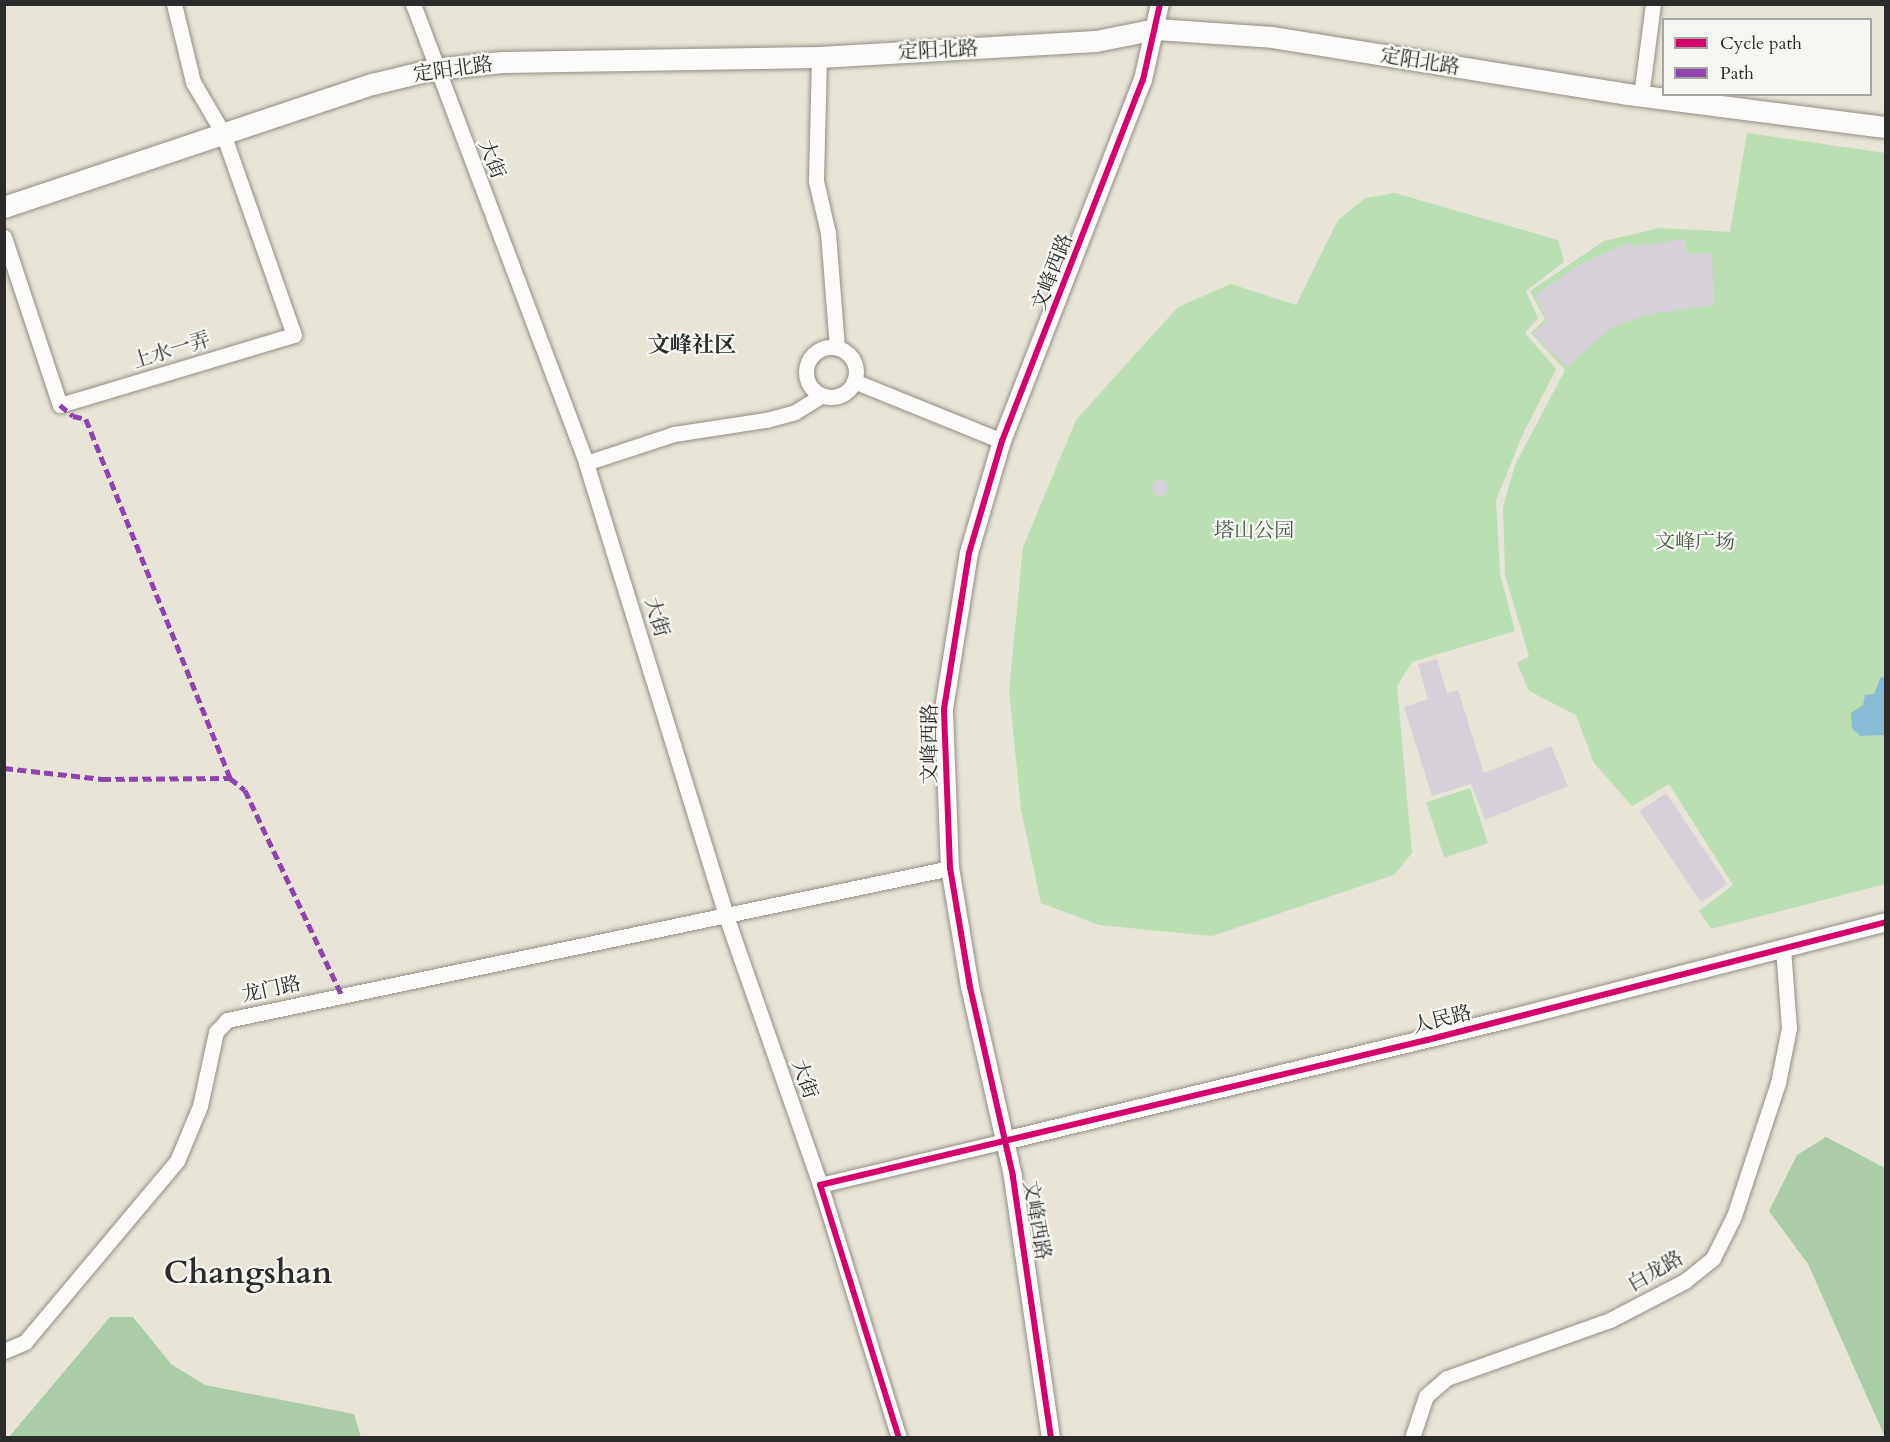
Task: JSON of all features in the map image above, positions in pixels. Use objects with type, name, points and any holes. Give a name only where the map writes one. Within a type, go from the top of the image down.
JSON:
[{"type":"main road","name":"定阳北路","points":[[4,207],[372,84],[434,69],[502,62],[819,57],[1096,41],[1156,29],[1272,37],[1641,96],[1886,127]]},
{"type":"street","points":[[174,4],[193,82],[223,133]]},
{"type":"street","name":"大街","points":[[413,4],[434,69],[586,463],[725,913],[820,1185],[899,1437]]},
{"type":"street","name":"文峰西路","points":[[1052,1437],[1036,1318],[1004,1141],[970,987],[950,868],[944,708],[954,631],[969,553],[1002,441],[1143,80],[1160,4]]},
{"type":"street","points":[[1641,96],[1653,4]]},
{"type":"street","points":[[819,57],[816,181],[828,233],[837,348]]},
{"type":"street","name":"上水一弄","points":[[4,237],[60,405],[294,335],[223,133]]},
{"type":"street","points":[[586,463],[674,434],[766,420],[795,412],[821,396],[844,393],[854,381],[851,357],[837,348],[821,350],[809,361],[807,377],[821,396]]},
{"type":"street","points":[[854,381],[1002,441]]},
{"type":"street","name":"龙门路","points":[[4,1351],[26,1342],[177,1161],[200,1106],[216,1032],[226,1020],[725,913],[950,868]]},
{"type":"street","name":"人民路","points":[[1004,1141],[1427,1040],[1886,922]]},
{"type":"street","name":"白龙路","points":[[1412,1437],[1426,1395],[1447,1378],[1610,1320],[1685,1281],[1713,1258],[1734,1216],[1778,1083],[1789,1028],[1783,949]]},
{"type":"street","points":[[820,1185],[1004,1141]]},
{"type":"green space","name":"文峰广场","points":[[1747,133],[1885,153],[1885,884],[1711,929],[1699,911],[1733,885],[1669,784],[1632,806],[1594,763],[1576,715],[1529,691],[1517,663],[1529,656],[1505,575],[1503,507],[1515,465],[1565,370],[1531,333],[1545,319],[1530,291],[1604,241],[1660,228],[1730,232]]},
{"type":"green space","name":"塔山公园","points":[[1395,193],[1558,240],[1564,262],[1526,291],[1538,318],[1525,333],[1556,369],[1523,434],[1496,500],[1500,574],[1515,631],[1412,662],[1397,686],[1412,853],[1394,875],[1212,936],[1099,925],[1041,903],[1021,809],[1009,691],[1023,547],[1076,420],[1178,307],[1231,284],[1296,305],[1338,220],[1366,198]]},
{"type":"green space","points":[[1470,788],[1488,843],[1444,857],[1426,802]]},
{"type":"green space","points":[[1826,1137],[1885,1168],[1885,1437],[1808,1264],[1769,1211],[1797,1155]]},
{"type":"green space","points":[[110,1317],[133,1317],[171,1364],[205,1385],[354,1414],[361,1437],[9,1437]]},
{"type":"water","points":[[1885,677],[1885,735],[1860,736],[1852,728],[1851,713],[1863,705],[1865,695],[1874,694],[1880,678]]},
{"type":"building","points":[[1685,239],[1687,254],[1712,253],[1714,306],[1649,314],[1611,328],[1567,367],[1533,334],[1547,320],[1535,295],[1578,265],[1630,242],[1631,247]]},
{"type":"building","points":[[1157,480],[1163,480],[1168,488],[1166,494],[1157,496],[1152,491],[1152,485]]},
{"type":"building","points":[[1437,659],[1447,693],[1458,690],[1484,773],[1551,746],[1568,786],[1485,820],[1471,784],[1432,796],[1404,707],[1428,699],[1418,664]]},
{"type":"building","points":[[1666,793],[1728,884],[1701,902],[1639,811]]},
{"type":"marked path","points":[[60,405],[73,416],[86,419],[230,778],[245,790],[342,995]]},
{"type":"marked path","points":[[4,768],[102,779],[230,778]]},
{"type":"cycle path","points":[[1051,1438],[1013,1176],[970,987],[950,868],[944,709],[969,553],[1002,441],[1143,80],[1160,4]]},
{"type":"cycle path","points":[[899,1438],[820,1185],[1427,1040],[1886,922]]},
{"type":"district","name":"文峰社区","points":[[692,346]]},
{"type":"district","name":"Changshan","points":[[248,1273]]}]
